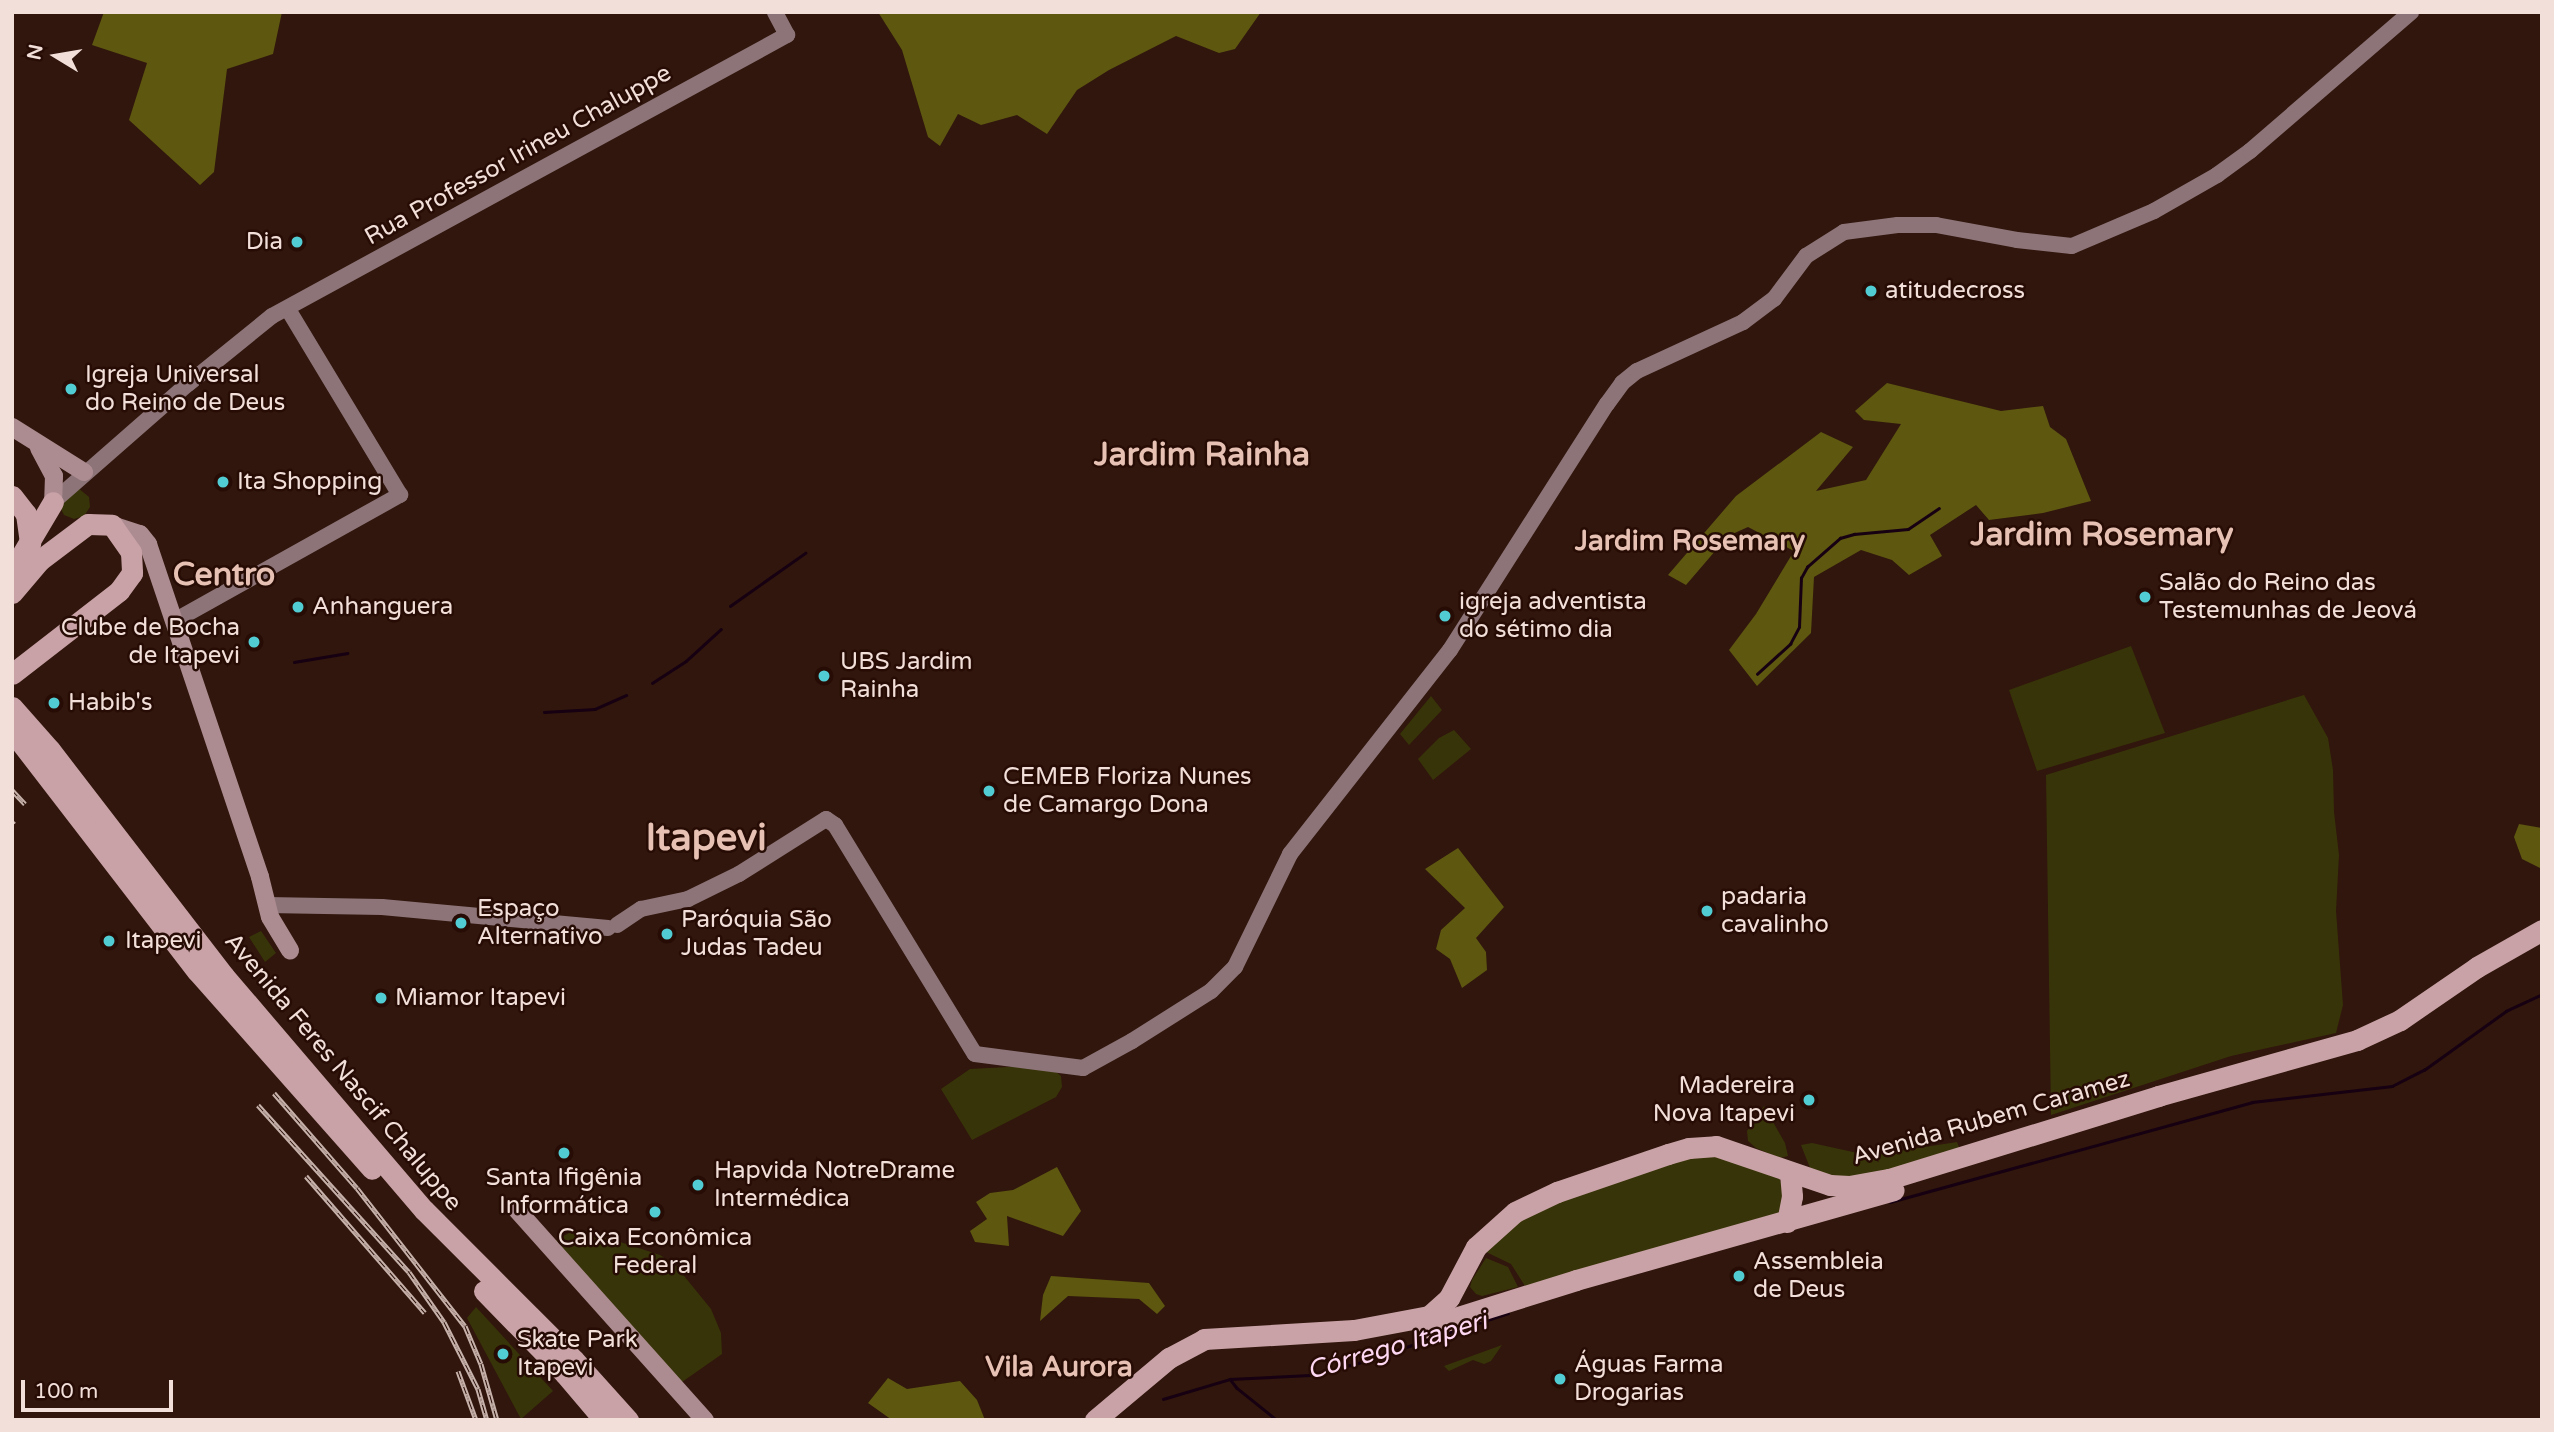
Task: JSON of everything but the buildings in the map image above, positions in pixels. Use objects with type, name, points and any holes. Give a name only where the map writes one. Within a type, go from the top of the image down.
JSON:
[{"type":"highway","points":[[12,494],[53,502]]},
{"type":"highway","points":[[12,494],[26,514],[30,544]]},
{"type":"highway","points":[[53,502],[61,519],[82,527]]},
{"type":"highway","points":[[12,571],[53,502]]},
{"type":"highway","points":[[12,593],[40,559],[82,527],[94,523],[112,524],[131,552],[134,564],[127,583],[12,674]]},
{"type":"highway","name":"Avenida Feres Nascif Chaluppe","points":[[12,707],[50,750],[224,976],[424,1210],[574,1360],[628,1420]]},
{"type":"highway","name":"Avenida Feres Nascif Chaluppe","points":[[12,731],[233,1014],[419,1222],[565,1374],[604,1420]]},
{"type":"highway","name":"Avenida Rubem Caramez","points":[[1095,1420],[1169,1358],[1204,1339],[1354,1331],[1429,1316],[1449,1298],[1471,1254],[1496,1226],[1530,1204],[1689,1147],[1726,1148],[1790,1173],[1830,1185],[1849,1186],[1889,1179],[2158,1096],[2357,1040],[2400,1020],[2477,967],[2542,930]]},
{"type":"highway","name":"Avenida Rubem Caramez","points":[[1113,1420],[1177,1367],[1207,1351],[1357,1341],[1423,1328],[1787,1222],[2368,1047],[2403,1031],[2492,970],[2542,944]]},
{"type":"highway","points":[[1787,1222],[1792,1196],[1790,1173]]},
{"type":"highway","points":[[1471,1254],[1466,1292],[1471,1298],[1501,1304]]},
{"type":"main road","points":[[21,435],[84,472]]},
{"type":"main road","points":[[21,435],[54,476],[53,502]]},
{"type":"main road","points":[[112,524],[132,530],[145,540],[176,620],[267,905],[277,931],[290,950]]},
{"type":"main road","points":[[523,1216],[705,1420]]},
{"type":"street","name":"Rua Professor Irineu Chaluppe","points":[[53,502],[84,472],[272,316],[787,35],[775,12]]},
{"type":"street","points":[[267,905],[372,906],[612,927],[641,909],[688,898],[739,874],[826,819],[835,825],[975,1054],[1083,1068],[1132,1041],[1211,991],[1235,967],[1290,854],[1450,650],[1607,404],[1622,383],[1637,371],[1743,322],[1774,299],[1806,256],[1844,232],[1898,225],[1937,225],[2017,240],[2072,246],[2154,211],[2217,175],[2250,150],[2291,112],[2411,12]]},
{"type":"street","points":[[176,620],[400,495],[288,309]]},
{"type":"shaded area","points":[[104,12],[282,12],[273,54],[227,69],[214,172],[200,185],[129,120],[147,63],[92,45]]},
{"type":"shaded area","points":[[878,12],[1261,12],[1235,49],[1219,53],[1176,36],[1109,70],[1077,90],[1047,134],[1017,115],[981,125],[958,114],[940,146],[928,137],[902,50]]},
{"type":"shaded area","points":[[1887,383],[2001,411],[2043,406],[2050,427],[2066,439],[2091,501],[2043,513],[1989,520],[1976,505],[1930,535],[1942,556],[1909,575],[1892,560],[1861,550],[1814,577],[1811,633],[1757,686],[1729,650],[1756,614],[1794,551],[1748,527],[1728,536],[1686,585],[1668,575],[1736,496],[1821,432],[1853,447],[1816,491],[1866,480],[1901,424],[1864,420],[1855,411]]},
{"type":"shaded area","points":[[78,488],[89,497],[90,507],[84,516],[74,519],[64,515],[60,507]]},
{"type":"shaded area","points":[[2131,646],[2165,733],[2037,771],[2009,690]]},
{"type":"shaded area","points":[[2304,695],[2328,738],[2333,770],[2339,855],[2336,911],[2343,1005],[2336,1033],[2231,1056],[2051,1115],[2046,775]]},
{"type":"shaded area","points":[[1431,696],[1442,710],[1409,745],[1400,734]]},
{"type":"shaded area","points":[[1454,730],[1471,749],[1433,780],[1418,759],[1439,738]]},
{"type":"shaded area","points":[[2519,824],[2542,828],[2542,869],[2522,859],[2514,837]]},
{"type":"shaded area","points":[[1458,848],[1504,907],[1476,938],[1486,952],[1487,970],[1462,988],[1450,959],[1436,949],[1441,930],[1465,908],[1425,869]]},
{"type":"shaded area","points":[[261,931],[276,953],[265,962],[249,937]]},
{"type":"shaded area","points":[[1048,1065],[1061,1076],[1062,1087],[1056,1097],[972,1140],[941,1089],[970,1069]]},
{"type":"shaded area","points":[[1764,1106],[1785,1143],[1788,1156],[1780,1158],[1756,1148],[1748,1141],[1747,1131]]},
{"type":"shaded area","points":[[1957,1142],[1961,1152],[1846,1178],[1812,1173],[1801,1145],[1812,1143],[1853,1152],[1880,1154]]},
{"type":"shaded area","points":[[1705,1152],[1779,1175],[1783,1190],[1782,1207],[1777,1217],[1525,1286],[1511,1264],[1484,1251],[1531,1212]]},
{"type":"shaded area","points":[[1057,1167],[1081,1211],[1063,1236],[1007,1216],[1009,1246],[975,1242],[970,1231],[987,1219],[976,1202],[990,1193],[1013,1190]]},
{"type":"shaded area","points":[[569,1233],[611,1239],[660,1255],[676,1266],[711,1309],[721,1333],[722,1354],[682,1382],[555,1241]]},
{"type":"shaded area","points":[[1486,1258],[1508,1267],[1518,1287],[1482,1296],[1476,1294],[1470,1287]]},
{"type":"shaded area","points":[[1051,1276],[1149,1283],[1165,1306],[1157,1314],[1139,1299],[1068,1296],[1040,1321],[1043,1295]]},
{"type":"shaded area","name":"Skate Park Itapevi","points":[[476,1307],[553,1391],[521,1419],[467,1318]]},
{"type":"shaded area","points":[[1502,1345],[1491,1361],[1484,1364],[1473,1360],[1449,1371],[1444,1366]]},
{"type":"shaded area","points":[[888,1378],[907,1389],[960,1381],[977,1400],[985,1420],[892,1420],[868,1403]]},
{"type":"waterway","points":[[1757,674],[1790,644],[1799,627],[1801,578],[1807,567],[1840,538],[1854,534],[1908,529],[1939,508]]},
{"type":"waterway","points":[[730,606],[805,553]]},
{"type":"waterway","points":[[652,683],[686,661],[721,629]]},
{"type":"waterway","points":[[294,662],[347,653]]},
{"type":"waterway","points":[[544,712],[595,709],[626,695]]},
{"type":"waterway","points":[[1890,1202],[2252,1102],[2392,1086],[2424,1070],[2506,1011],[2542,994]]},
{"type":"waterway","name":"Córrego Itaperi","points":[[1163,1399],[1230,1379],[1310,1375],[1358,1363],[1508,1313]]},
{"type":"waterway","points":[[1230,1379],[1237,1388],[1277,1420]]},
{"type":"railway","points":[[12,790],[25,804]]},
{"type":"railway","points":[[274,1093],[357,1188],[465,1326],[481,1364],[497,1420]]},
{"type":"railway","points":[[258,1105],[409,1272],[444,1322],[478,1389],[487,1420]]},
{"type":"railway","points":[[306,1176],[425,1313]]},
{"type":"railway","points":[[458,1371],[476,1420]]},
{"type":"place","name":"Dia","points":[[297,242]]},
{"type":"place","name":"atitudecross","points":[[1871,291]]},
{"type":"place","name":"Igreja Universal do Reino de Deus","points":[[71,389]]},
{"type":"place","name":"Ita Shopping","points":[[223,482]]},
{"type":"place","name":"Salão do Reino das Testemunhas de Jeová","points":[[2145,597]]},
{"type":"place","name":"Anhanguera","points":[[298,607]]},
{"type":"place","name":"igreja adventista do sétimo dia","points":[[1445,616]]},
{"type":"place","name":"Clube de Bocha de Itapevi","points":[[254,642]]},
{"type":"place","name":"UBS Jardim Rainha","points":[[824,676]]},
{"type":"place","name":"Habib's","points":[[54,703]]},
{"type":"place","name":"CEMEB Floriza Nunes de Camargo Dona","points":[[989,791]]},
{"type":"place","name":"padaria cavalinho","points":[[1707,911]]},
{"type":"place","name":"Espaço Alternativo","points":[[461,923]]},
{"type":"place","name":"Paróquia São Judas Tadeu","points":[[667,934]]},
{"type":"place","name":"Itapevi","points":[[109,941]]},
{"type":"place","name":"Miamor Itapevi","points":[[381,998]]},
{"type":"place","name":"Madereira Nova Itapevi","points":[[1809,1100]]},
{"type":"place","name":"Santa Ifigênia Informática","points":[[564,1153]]},
{"type":"place","name":"Hapvida NotreDrame Intermédica","points":[[698,1185]]},
{"type":"place","name":"Caixa Econômica Federal","points":[[655,1212]]},
{"type":"place","name":"Assembleia de Deus","points":[[1739,1276]]},
{"type":"place","name":"Skate Park Itapevi","points":[[503,1354]]},
{"type":"place","name":"Águas Farma Drogarias","points":[[1560,1379]]},
{"type":"district","name":"Jardim Rainha","points":[[1202,455]]},
{"type":"district","name":"Jardim Rosemary","points":[[2102,535]]},
{"type":"district","name":"Jardim Rosemary","points":[[1690,541]]},
{"type":"district","name":"Centro","points":[[224,575]]},
{"type":"district","name":"Itapevi","points":[[706,839]]},
{"type":"district","name":"Vila Aurora","points":[[1059,1367]]}]
